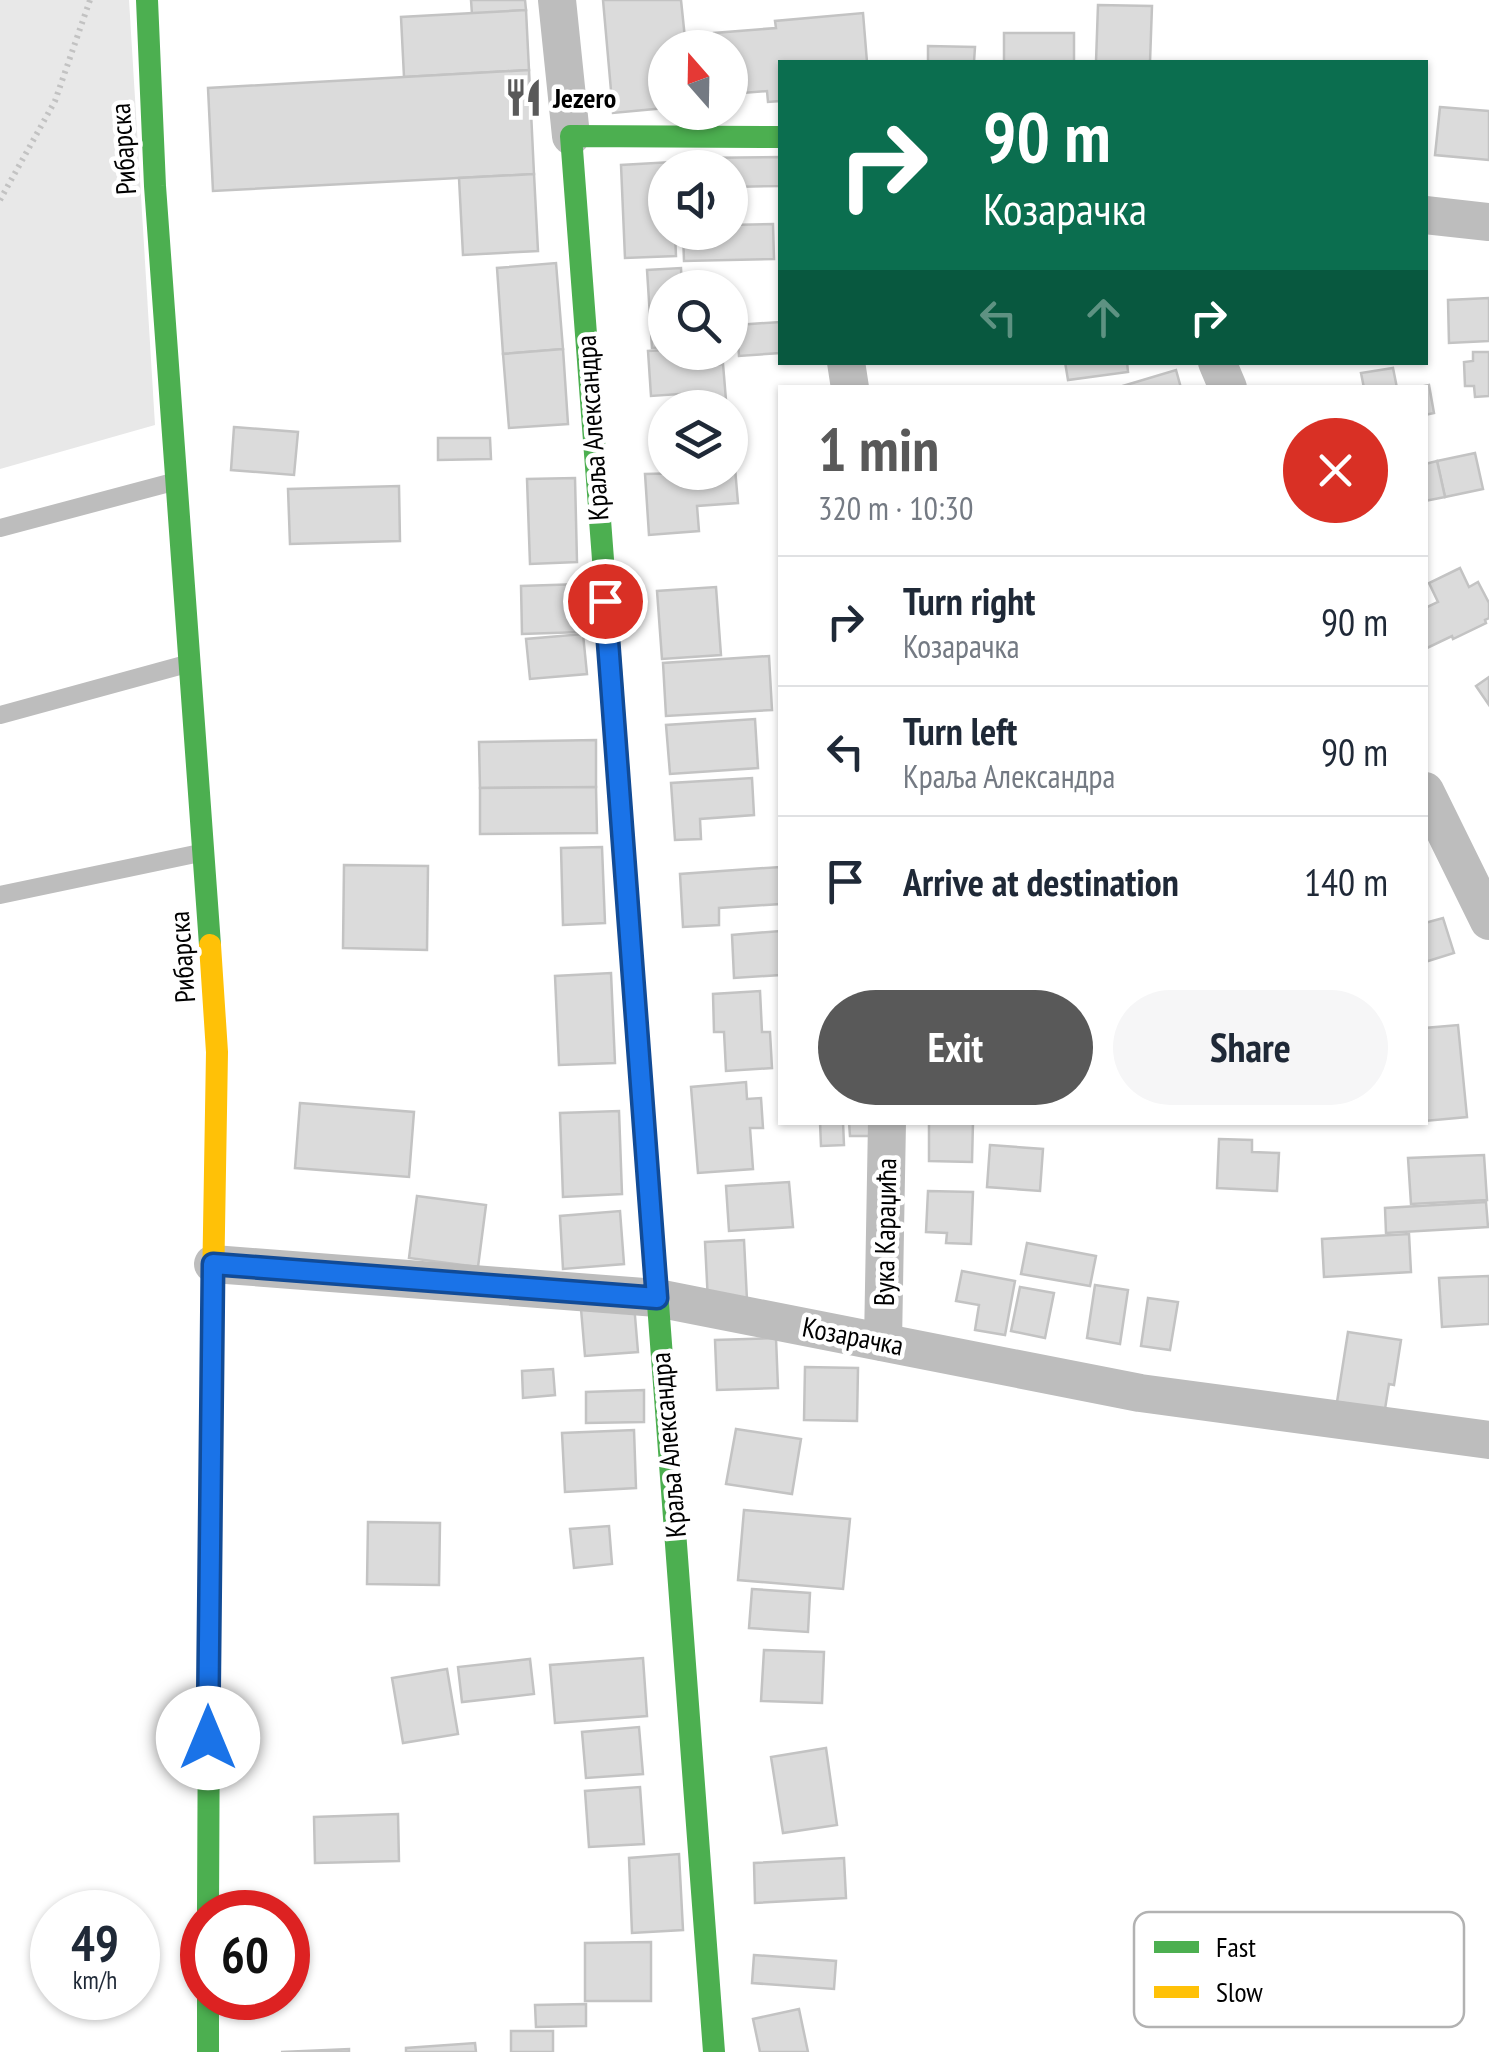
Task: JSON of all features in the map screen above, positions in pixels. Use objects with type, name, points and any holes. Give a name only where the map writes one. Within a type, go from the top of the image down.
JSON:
[{"type":"street","name":"Рибарска","points":[[147,0],[155,186],[217,1052],[208,1890]]},
{"type":"street","name":"Краља Александра","points":[[557,0],[571,136],[714,2052]]},
{"type":"street","points":[[571,136],[778,137]]},
{"type":"street","points":[[1428,215],[1489,222]]},
{"type":"street","points":[[1428,797],[1489,921]]},
{"type":"street","name":"Вука Караџића","points":[[883,1342],[887,1125]]},
{"type":"street","name":"Козарачка","points":[[213,1264],[657,1298],[1140,1393],[1489,1440]]},
{"type":"street","points":[[208,2020],[208,2052]]},
{"type":"lane","points":[[0,528],[178,480]]},
{"type":"lane","points":[[0,715],[190,663]]},
{"type":"lane","points":[[0,895],[205,852]]},
{"type":"path","points":[[0,200],[56,101],[90,0]]},
{"type":"shaded area","points":[[0,0],[129,0],[155,425],[0,469]]},
{"type":"building","points":[[471,0],[525,0],[526,10],[472,14]]},
{"type":"building","points":[[603,0],[681,0],[684,30],[648,30],[648,110],[613,113]]},
{"type":"building","points":[[1098,5],[1152,6],[1150,60],[1096,60]]},
{"type":"building","points":[[526,10],[529,70],[404,77],[401,17]]},
{"type":"building","points":[[863,13],[867,60],[778,60],[778,101],[768,102],[767,91],[748,93],[748,30],[776,28],[775,21]]},
{"type":"building","points":[[1004,33],[1074,33],[1074,60],[1004,60]]},
{"type":"building","points":[[928,46],[975,47],[974,60],[928,60]]},
{"type":"building","points":[[529,70],[534,174],[213,191],[208,88]]},
{"type":"building","points":[[1440,107],[1489,111],[1489,160],[1435,155]]},
{"type":"building","points":[[748,157],[778,157],[778,186],[748,187]]},
{"type":"building","points":[[648,163],[648,250],[676,250],[676,256],[625,258],[621,165]]},
{"type":"building","points":[[534,174],[538,251],[463,255],[459,178]]},
{"type":"building","points":[[773,224],[774,259],[684,261],[684,250],[748,250],[748,225]]},
{"type":"building","points":[[556,263],[563,349],[503,354],[497,268]]},
{"type":"building","points":[[1489,298],[1489,341],[1449,343],[1448,300]]},
{"type":"building","points":[[778,322],[778,353],[748,355],[748,324]]},
{"type":"building","points":[[563,349],[568,424],[509,428],[503,354]]},
{"type":"building","points":[[1473,352],[1489,352],[1489,396],[1475,397],[1474,386],[1465,386],[1464,362],[1473,361]]},
{"type":"building","points":[[1066,365],[1127,365],[1128,372],[1068,380]]},
{"type":"building","points":[[1393,368],[1396,385],[1363,385],[1361,373]]},
{"type":"building","points":[[649,370],[724,370],[725,390],[651,390]]},
{"type":"building","points":[[1176,370],[1180,385],[1126,385]]},
{"type":"building","points":[[1428,385],[1434,413],[1428,414]]},
{"type":"building","points":[[234,427],[298,432],[294,475],[231,470]]},
{"type":"building","points":[[438,438],[490,438],[491,459],[438,460]]},
{"type":"building","points":[[1475,453],[1483,489],[1445,497],[1437,461]]},
{"type":"building","points":[[1437,461],[1445,497],[1428,500],[1428,463]]},
{"type":"building","points":[[645,474],[648,490],[737,490],[738,503],[697,506],[699,531],[649,535]]},
{"type":"building","points":[[575,478],[577,562],[530,564],[527,479]]},
{"type":"building","points":[[399,486],[400,541],[290,544],[288,489]]},
{"type":"building","points":[[1460,568],[1469,587],[1478,582],[1489,603],[1486,623],[1428,648],[1428,607],[1438,602],[1429,583]]},
{"type":"building","points":[[581,584],[582,632],[522,634],[521,586]]},
{"type":"building","points":[[716,587],[721,655],[662,659],[657,591]]},
{"type":"building","points":[[583,634],[587,674],[530,679],[526,639]]},
{"type":"building","points":[[769,656],[772,710],[666,716],[663,663]]},
{"type":"building","points":[[1489,677],[1489,705],[1476,686]]},
{"type":"building","points":[[755,719],[758,768],[670,774],[666,725]]},
{"type":"building","points":[[596,740],[596,787],[480,788],[479,742]]},
{"type":"building","points":[[752,778],[754,815],[700,819],[701,839],[675,840],[671,783]]},
{"type":"building","points":[[596,787],[597,833],[480,834],[480,788]]},
{"type":"building","points":[[602,847],[605,923],[563,925],[561,848]]},
{"type":"building","points":[[344,865],[428,866],[427,950],[343,948]]},
{"type":"building","points":[[778,867],[778,904],[719,908],[719,925],[683,927],[680,874]]},
{"type":"building","points":[[1443,918],[1454,953],[1428,961],[1428,922]]},
{"type":"building","points":[[778,931],[778,975],[734,978],[732,935]]},
{"type":"building","points":[[611,973],[615,1063],[559,1065],[555,976]]},
{"type":"building","points":[[760,991],[762,1032],[770,1032],[772,1068],[726,1071],[724,1032],[714,1032],[713,994]]},
{"type":"building","points":[[1458,1025],[1467,1117],[1428,1121],[1428,1028]]},
{"type":"building","points":[[746,1082],[747,1099],[761,1098],[763,1128],[750,1128],[753,1169],[698,1173],[691,1087]]},
{"type":"building","points":[[300,1103],[414,1112],[409,1177],[295,1168]]},
{"type":"building","points":[[619,1111],[622,1194],[563,1197],[560,1113]]},
{"type":"building","points":[[820,1125],[843,1125],[844,1145],[821,1146]]},
{"type":"building","points":[[849,1125],[871,1125],[871,1136],[850,1136]]},
{"type":"building","points":[[929,1125],[973,1125],[972,1162],[929,1161]]},
{"type":"building","points":[[1219,1139],[1252,1140],[1252,1152],[1279,1153],[1277,1191],[1217,1188]]},
{"type":"building","points":[[990,1145],[1043,1149],[1040,1191],[987,1187]]},
{"type":"building","points":[[1484,1155],[1487,1200],[1411,1204],[1408,1158]]},
{"type":"building","points":[[789,1182],[793,1227],[729,1231],[726,1186]]},
{"type":"building","points":[[928,1191],[973,1192],[971,1244],[946,1243],[947,1233],[926,1232]]},
{"type":"building","points":[[417,1196],[486,1205],[478,1267],[409,1258]]},
{"type":"building","points":[[1486,1202],[1488,1227],[1386,1233],[1385,1208]]},
{"type":"building","points":[[620,1211],[624,1264],[563,1269],[560,1216]]},
{"type":"building","points":[[1409,1234],[1411,1272],[1324,1277],[1322,1239]]},
{"type":"building","points":[[744,1240],[747,1300],[708,1302],[705,1242]]},
{"type":"building","points":[[1027,1243],[1096,1256],[1090,1286],[1021,1274]]},
{"type":"building","points":[[962,1271],[1015,1281],[1005,1335],[975,1330],[979,1305],[956,1301]]},
{"type":"building","points":[[1489,1276],[1489,1324],[1442,1327],[1439,1278]]},
{"type":"building","points":[[1095,1285],[1128,1290],[1120,1344],[1087,1338]]},
{"type":"building","points":[[1020,1287],[1054,1293],[1045,1338],[1011,1331]]},
{"type":"building","points":[[1148,1298],[1178,1302],[1170,1350],[1141,1346]]},
{"type":"building","points":[[634,1304],[638,1352],[585,1356],[581,1309]]},
{"type":"building","points":[[1348,1332],[1401,1340],[1394,1385],[1389,1384],[1385,1409],[1337,1402]]},
{"type":"building","points":[[776,1338],[778,1388],[717,1390],[715,1340]]},
{"type":"building","points":[[805,1367],[858,1368],[857,1421],[804,1420]]},
{"type":"building","points":[[553,1369],[555,1395],[523,1398],[522,1371]]},
{"type":"building","points":[[644,1390],[644,1422],[586,1423],[586,1392]]},
{"type":"building","points":[[736,1429],[801,1439],[792,1494],[726,1484]]},
{"type":"building","points":[[634,1430],[636,1488],[565,1492],[562,1433]]},
{"type":"building","points":[[744,1510],[850,1519],[843,1589],[738,1580]]},
{"type":"building","points":[[368,1522],[440,1523],[439,1585],[367,1584]]},
{"type":"building","points":[[609,1526],[612,1564],[574,1568],[570,1529]]},
{"type":"building","points":[[752,1589],[810,1593],[808,1632],[749,1628]]},
{"type":"building","points":[[764,1650],[824,1652],[822,1703],[761,1701]]},
{"type":"building","points":[[643,1658],[647,1716],[555,1723],[550,1665]]},
{"type":"building","points":[[530,1659],[534,1694],[462,1702],[458,1667]]},
{"type":"building","points":[[447,1669],[458,1734],[403,1743],[392,1678]]},
{"type":"building","points":[[639,1727],[643,1774],[586,1778],[582,1732]]},
{"type":"building","points":[[826,1748],[837,1825],[783,1833],[771,1757]]},
{"type":"building","points":[[640,1787],[644,1844],[589,1847],[585,1791]]},
{"type":"building","points":[[398,1814],[399,1861],[315,1863],[314,1817]]},
{"type":"building","points":[[679,1854],[683,1930],[632,1933],[629,1858]]},
{"type":"building","points":[[844,1858],[846,1898],[755,1903],[754,1863]]},
{"type":"building","points":[[651,1942],[651,2001],[585,2001],[585,1943]]},
{"type":"building","points":[[754,1955],[836,1961],[834,1989],[752,1983]]},
{"type":"building","points":[[586,2004],[586,2026],[536,2027],[535,2005]]},
{"type":"building","points":[[799,2009],[808,2052],[760,2052],[753,2019]]},
{"type":"building","points":[[511,2031],[553,2031],[553,2052],[511,2052]]},
{"type":"building","points":[[475,2043],[476,2052],[406,2052],[406,2048]]},
{"type":"building","points":[[349,2049],[349,2052],[281,2052]]},
{"type":"traffic: fast","points":[[147,0],[155,186],[210,945]]},
{"type":"traffic: fast","points":[[605,586],[571,136],[778,137]]},
{"type":"traffic: fast","points":[[634,983],[714,2052]]},
{"type":"traffic: fast","points":[[208,1890],[210,1467]]},
{"type":"traffic: fast","points":[[208,2020],[208,2052]]},
{"type":"traffic: slow","points":[[605,586],[634,983]]},
{"type":"traffic: slow","points":[[210,945],[217,1052],[210,1467]]},
{"type":"place","name":"Jezero","points":[[523,98]]},
{"type":"route","points":[[208,1738],[213,1264],[657,1298],[605,601]]}]
